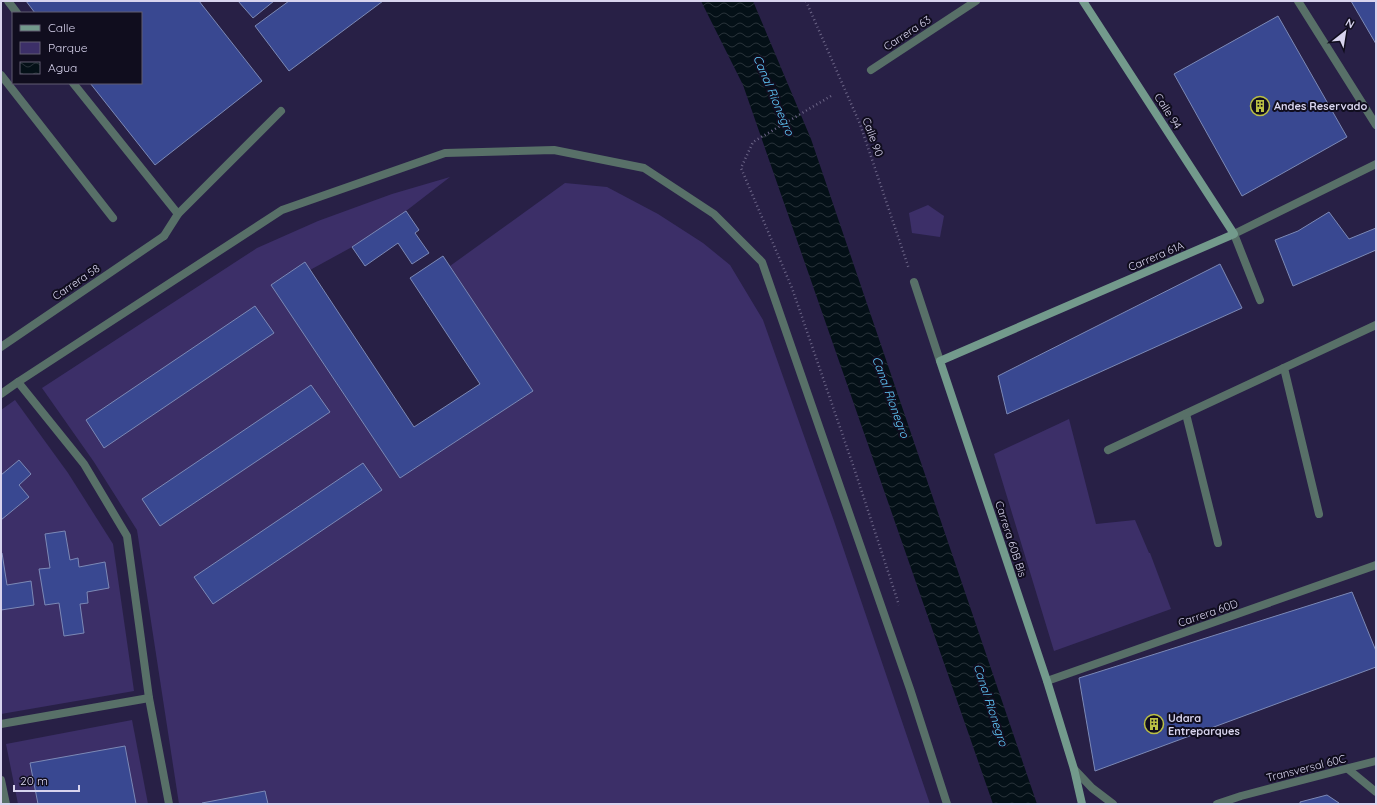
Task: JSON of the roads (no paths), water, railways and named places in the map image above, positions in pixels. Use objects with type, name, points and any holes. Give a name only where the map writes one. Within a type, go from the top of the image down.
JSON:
[{"type":"street","points":[[8,1],[16,12]]},
{"type":"street","name":"Carrera 63","points":[[871,70],[976,1]]},
{"type":"street","name":"Calle 94","points":[[1082,1],[1234,234]]},
{"type":"street","points":[[1298,1],[1376,125]]},
{"type":"street","points":[[1,75],[113,218]]},
{"type":"street","points":[[75,84],[178,214],[281,110]]},
{"type":"street","points":[[1,394],[282,210],[445,153],[554,150],[644,168],[714,214],[762,262],[910,688],[947,804]]},
{"type":"street","name":"Carrera 61A","points":[[940,360],[1234,234],[1376,164]]},
{"type":"street","name":"Carrera 58","points":[[1,347],[164,236],[178,214]]},
{"type":"street","points":[[1234,234],[1260,300]]},
{"type":"street","name":"Carrera 60B Bis","points":[[914,282],[1047,681],[1074,769],[1082,804]]},
{"type":"street","points":[[1108,450],[1376,325]]},
{"type":"street","points":[[1284,368],[1320,514]]},
{"type":"street","points":[[18,382],[84,464],[127,536],[149,698],[169,804]]},
{"type":"street","points":[[1186,414],[1218,543]]},
{"type":"street","name":"Carrera 60D","points":[[1047,681],[1376,565]]},
{"type":"street","points":[[1,724],[149,698]]},
{"type":"street","name":"Transversal 60C","points":[[1217,804],[1241,796],[1376,761]]},
{"type":"street","points":[[1074,769],[1092,788],[1112,804]]},
{"type":"street","points":[[1348,769],[1376,792]]},
{"type":"street","points":[[1,780],[6,804]]},
{"type":"street","points":[[1235,804],[1241,796]]},
{"type":"water","name":"Canal Rionegro","points":[[701,1],[753,1],[811,139],[1037,804],[993,804],[743,85]]},
{"type":"place","name":"Andes Reservado","points":[[1260,106]]},
{"type":"place","name":"Udara Entreparques","points":[[1154,724]]}]
